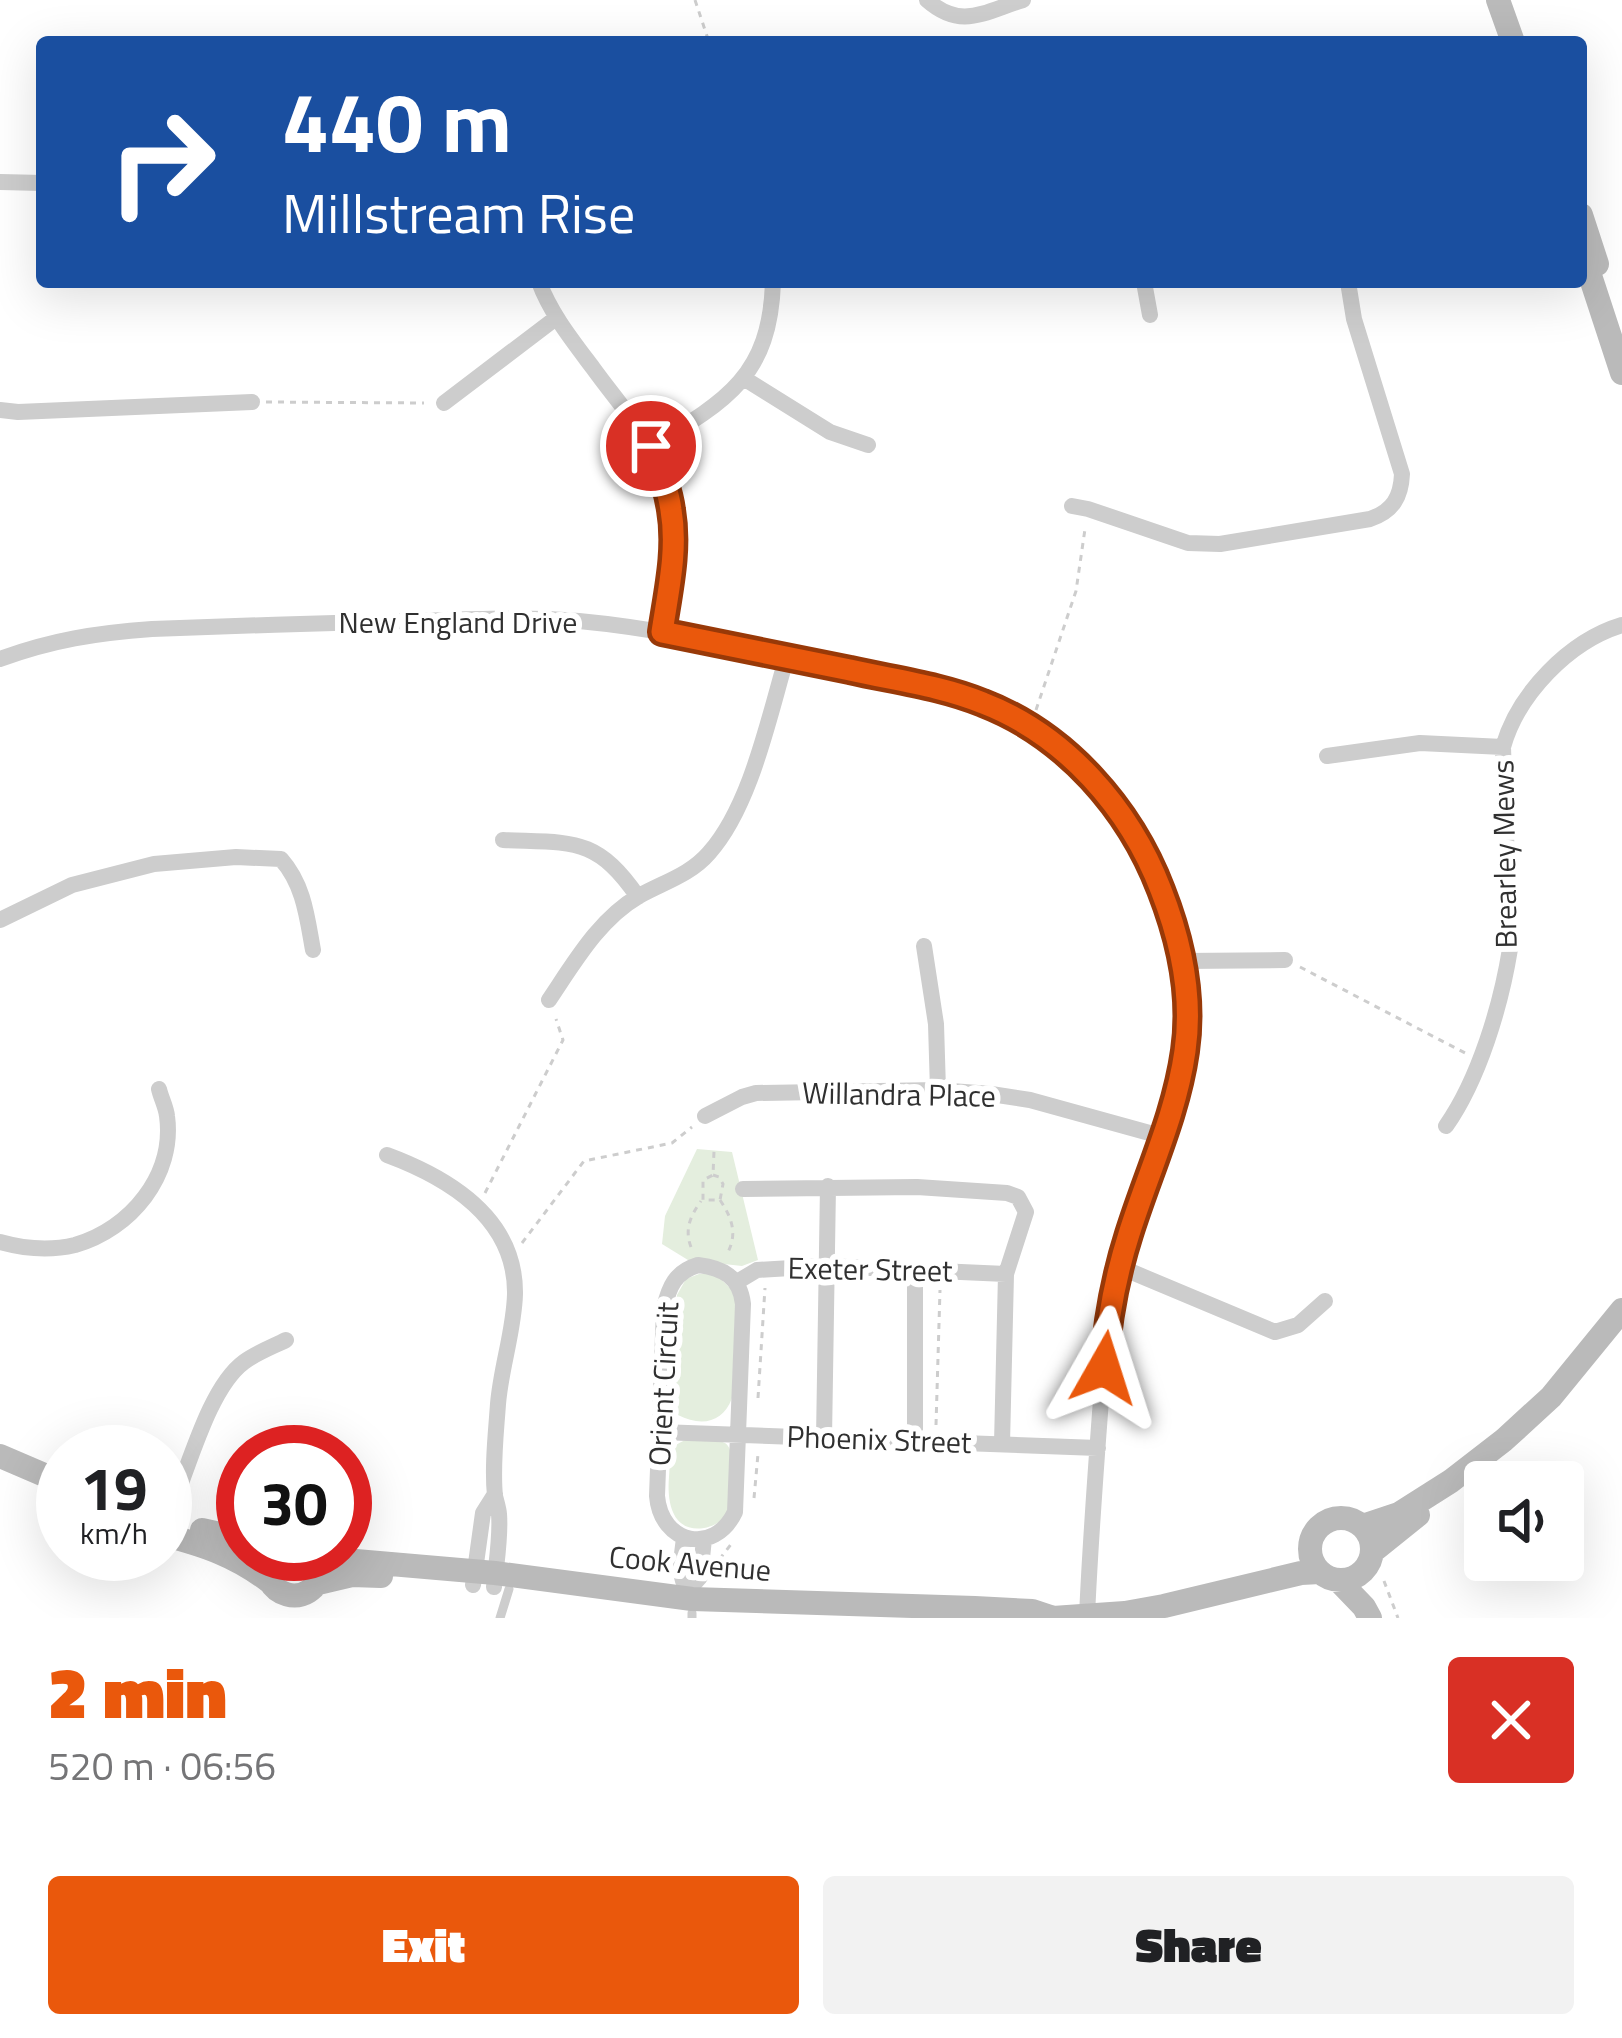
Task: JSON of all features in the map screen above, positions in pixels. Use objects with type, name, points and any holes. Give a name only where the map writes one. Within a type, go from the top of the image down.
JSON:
[{"type":"street","points":[[928,0],[948,15],[964,18],[1023,0]]},
{"type":"street","points":[[1498,0],[1511,36]]},
{"type":"street","points":[[1509,0],[1521,36]]},
{"type":"street","points":[[0,182],[36,183]]},
{"type":"street","points":[[1587,233],[1622,339]]},
{"type":"street","points":[[1587,266],[1622,373]]},
{"type":"street","points":[[542,288],[556,318],[651,446],[665,484],[673,550],[662,632]]},
{"type":"street","points":[[651,446],[712,410],[745,379],[763,342],[772,288]]},
{"type":"street","points":[[1145,288],[1150,315]]},
{"type":"street","points":[[1080,508],[1203,545],[1370,519],[1389,510],[1400,494],[1402,474],[1354,319],[1349,288]]},
{"type":"street","points":[[444,403],[556,318]]},
{"type":"street","points":[[745,379],[830,432],[868,445]]},
{"type":"street","points":[[0,410],[252,402]]},
{"type":"street","name":"New England Drive","points":[[0,658],[95,633],[253,625],[578,621],[662,632],[932,688],[984,703],[1069,756],[1100,787],[1150,860],[1183,961],[1188,1007],[1186,1048],[1164,1137],[1130,1233],[1107,1328],[1087,1616]]},
{"type":"street","name":"Brearley Mews","points":[[1446,1126],[1465,1098],[1480,1060],[1510,949],[1503,748],[1516,713],[1555,667],[1590,639],[1622,625]]},
{"type":"street","points":[[549,1000],[597,933],[638,897],[684,874],[717,843],[746,787],[787,656]]},
{"type":"street","points":[[1327,756],[1420,742],[1503,748]]},
{"type":"street","points":[[503,840],[583,846],[616,867],[638,897]]},
{"type":"street","points":[[0,920],[71,885],[154,864],[236,857],[281,859],[295,875],[313,950]]},
{"type":"street","points":[[924,946],[936,1024],[938,1090]]},
{"type":"street","points":[[1183,961],[1285,960]]},
{"type":"street","points":[[0,1242],[22,1248],[75,1245],[124,1219],[161,1172],[167,1115],[159,1089]]},
{"type":"street","name":"Willandra Place","points":[[705,1116],[756,1093],[938,1090],[1030,1100],[1164,1137]]},
{"type":"street","points":[[387,1155],[443,1180],[478,1206],[488,1216],[514,1277],[499,1399],[495,1495],[483,1513],[493,1580]]},
{"type":"street","points":[[824,1439],[828,1186]]},
{"type":"street","points":[[743,1189],[917,1187],[1012,1194],[1025,1206],[1026,1218],[1006,1274],[1002,1444]]},
{"type":"street","name":"Orient Circuit","points":[[692,1604],[682,1575],[684,1537],[666,1526],[659,1512],[664,1308],[671,1283],[698,1265],[723,1270],[737,1282]]},
{"type":"street","name":"Exeter Street","points":[[737,1282],[750,1272],[766,1269],[826,1266],[1006,1274]]},
{"type":"street","points":[[1120,1267],[1275,1332],[1298,1324],[1325,1301]]},
{"type":"street","points":[[915,1270],[915,1434]]},
{"type":"street","points":[[684,1537],[704,1539],[724,1530],[735,1512],[743,1304],[737,1282]]},
{"type":"street","points":[[1363,1526],[1413,1506],[1504,1440],[1551,1397],[1622,1310]]},
{"type":"street","name":"Cook Avenue","points":[[692,1604],[1032,1611],[1054,1618],[1165,1606],[1301,1573],[1355,1571],[1410,1520],[1516,1444],[1622,1329]]},
{"type":"street","points":[[192,1453],[218,1395],[241,1363],[286,1340]]},
{"type":"street","name":"Phoenix Street","points":[[660,1432],[824,1439],[915,1434],[1098,1448]]},
{"type":"street","points":[[0,1456],[36,1471]]},
{"type":"street","points":[[0,1472],[36,1487]]},
{"type":"street","points":[[1370,1618],[1354,1596],[1355,1571],[1371,1538],[1363,1526],[1347,1518],[1330,1520],[1316,1530],[1310,1547],[1312,1561],[1355,1571],[1383,1618]]},
{"type":"street","points":[[692,1604],[704,1539]]},
{"type":"street","points":[[192,1542],[249,1566],[271,1584]]},
{"type":"street","name":"Cook Avenue","points":[[1257,1585],[1310,1547]]},
{"type":"street","name":"Cook Avenue","points":[[372,1574],[493,1580],[782,1618]]},
{"type":"street","points":[[270,1581],[287,1616],[310,1581]]},
{"type":"street","name":"Cook Avenue","points":[[271,1584],[292,1595],[307,1581]]},
{"type":"lane","points":[[493,1580],[500,1618]]},
{"type":"path","points":[[695,0],[707,36]]},
{"type":"path","points":[[252,402],[444,403]]},
{"type":"path","points":[[1030,728],[1076,591],[1080,508]]},
{"type":"path","points":[[1285,960],[1480,1060]]},
{"type":"path","points":[[478,1206],[563,1040],[549,1000]]},
{"type":"path","points":[[507,1256],[517,1250],[584,1161],[671,1143],[705,1116]]},
{"type":"path","points":[[713,1174],[714,1150]]},
{"type":"path","points":[[695,1253],[687,1229],[703,1200],[704,1180],[713,1174]]},
{"type":"path","points":[[713,1174],[724,1184],[721,1200],[734,1231],[730,1247],[721,1256]]},
{"type":"path","points":[[703,1200],[721,1200]]},
{"type":"path","points":[[757,1408],[766,1269]]},
{"type":"path","points":[[915,1434],[936,1426],[941,1271]]},
{"type":"path","points":[[1355,1571],[1398,1618]]},
{"type":"green space","points":[[697,1149],[732,1152],[758,1260],[742,1266],[688,1260],[662,1244],[665,1216]]},
{"type":"green space","points":[[716,1274],[736,1294],[732,1398],[717,1418],[695,1421],[678,1415],[671,1399],[677,1295],[686,1279]]},
{"type":"green space","points":[[688,1439],[721,1441],[732,1456],[727,1514],[707,1527],[684,1525],[670,1505],[672,1452]]},
{"type":"route","points":[[651,446],[665,484],[673,528],[662,632],[984,703],[1069,756],[1100,787],[1150,860],[1183,961],[1186,1048],[1164,1137],[1120,1267],[1104,1368]]}]
